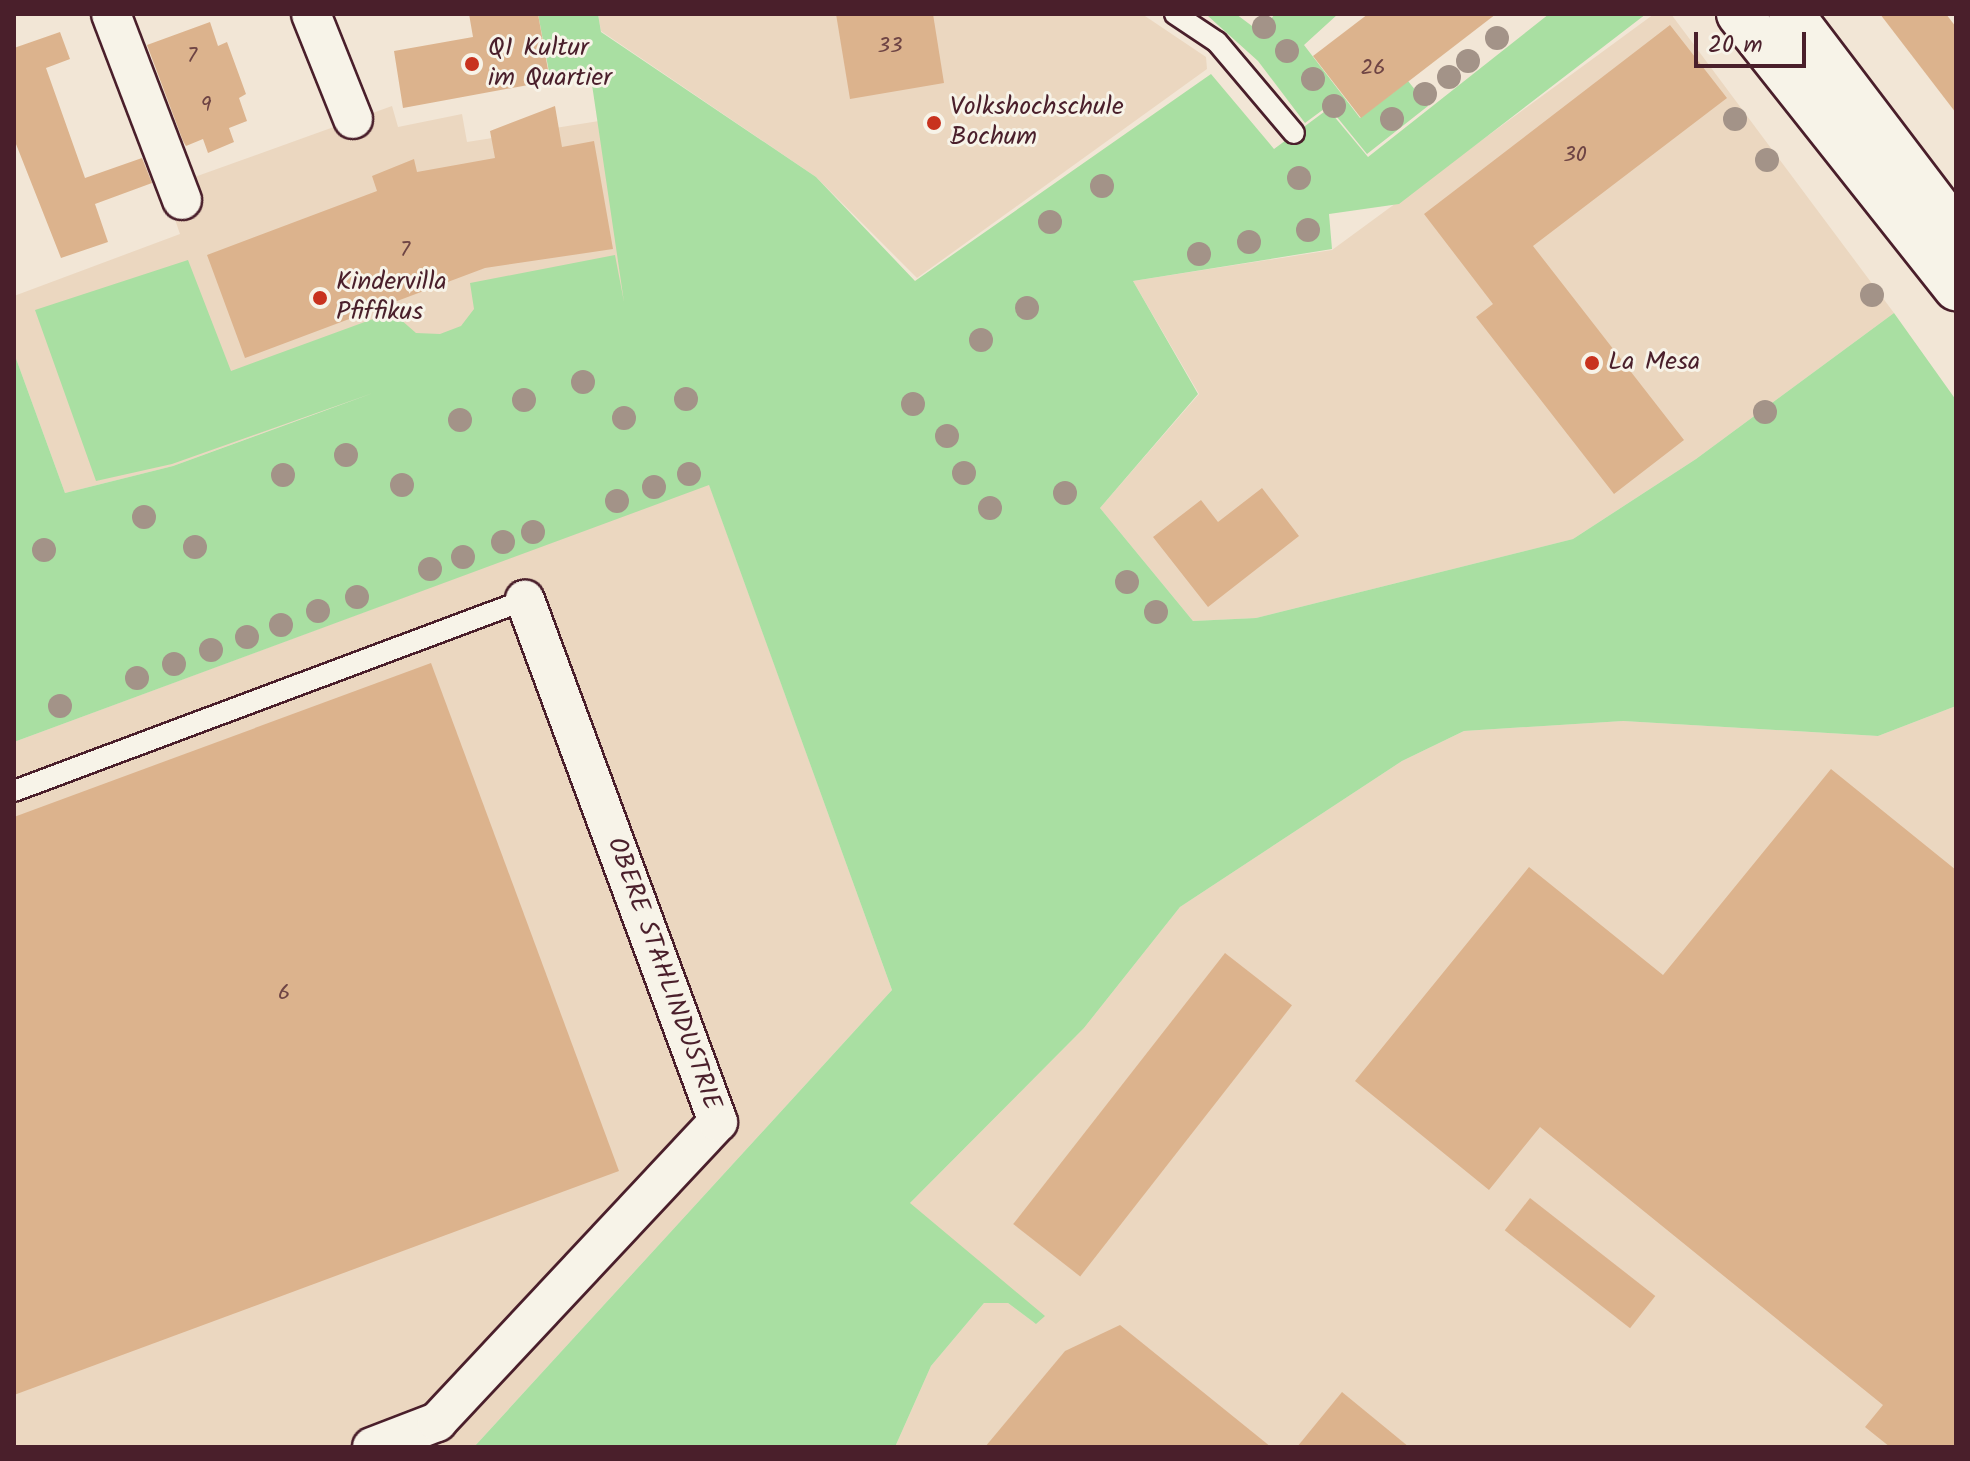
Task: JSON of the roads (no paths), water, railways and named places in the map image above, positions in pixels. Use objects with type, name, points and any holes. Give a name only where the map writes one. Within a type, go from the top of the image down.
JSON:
[{"type":"street","points":[[111,14],[182,200]]},
{"type":"street","points":[[311,14],[353,119]]},
{"type":"street","points":[[1739,14],[1956,288]]},
{"type":"street","points":[[1791,14],[1956,231]]},
{"type":"street","name":"OBERE STAHLINDUSTRIE","points":[[372,1447],[437,1422],[718,1122],[525,600]]},
{"type":"lane","points":[[1175,14],[1217,42],[1294,133]]},
{"type":"lane","points":[[14,791],[525,600]]},
{"type":"place","name":"Q1 Kultur im Quartier","points":[[472,64]]},
{"type":"place","name":"Volkshochschule Bochum","points":[[934,123]]},
{"type":"place","name":"Kindervilla Pfiffikus","points":[[320,298]]},
{"type":"place","name":"La Mesa","points":[[1592,363]]}]
